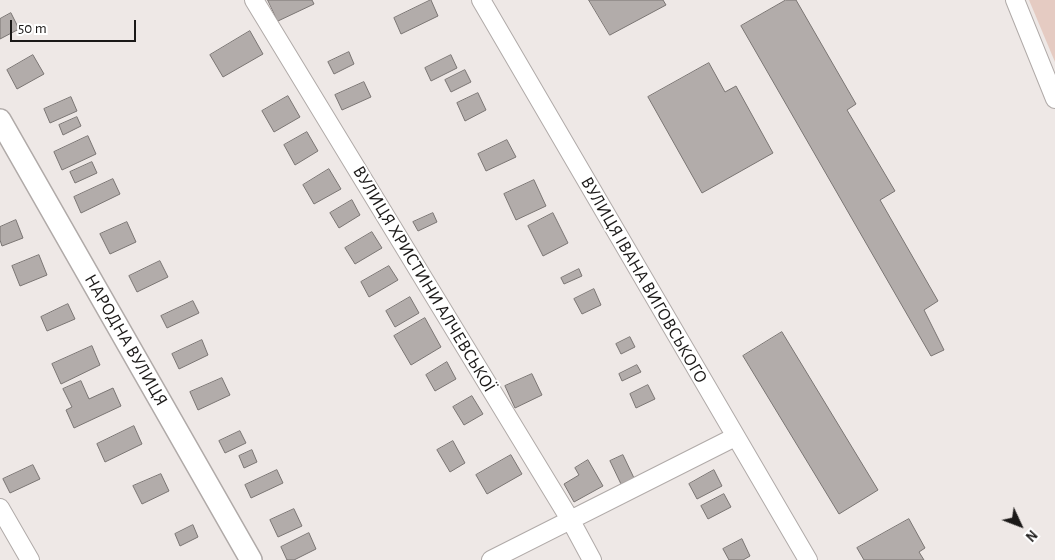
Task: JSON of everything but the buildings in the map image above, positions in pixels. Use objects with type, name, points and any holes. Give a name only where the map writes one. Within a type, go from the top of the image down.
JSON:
[{"type":"street","name":"ВУЛИЦЯ ХРИСТИНИ АЛЧЕВСЬКОЇ","points":[[254,0],[571,521],[592,560]]},
{"type":"street","name":"ВУЛИЦЯ ІВАНА ВИГОВСЬКОГО","points":[[481,0],[808,560]]},
{"type":"street","points":[[1015,0],[1055,99]]},
{"type":"street","name":"НАРОДНА ВУЛИЦЯ","points":[[0,120],[251,560]]},
{"type":"street","points":[[490,560],[736,437]]},
{"type":"street","points":[[0,508],[30,560]]},
{"type":"shaded area","points":[[1029,0],[1055,0],[1055,62]]}]
